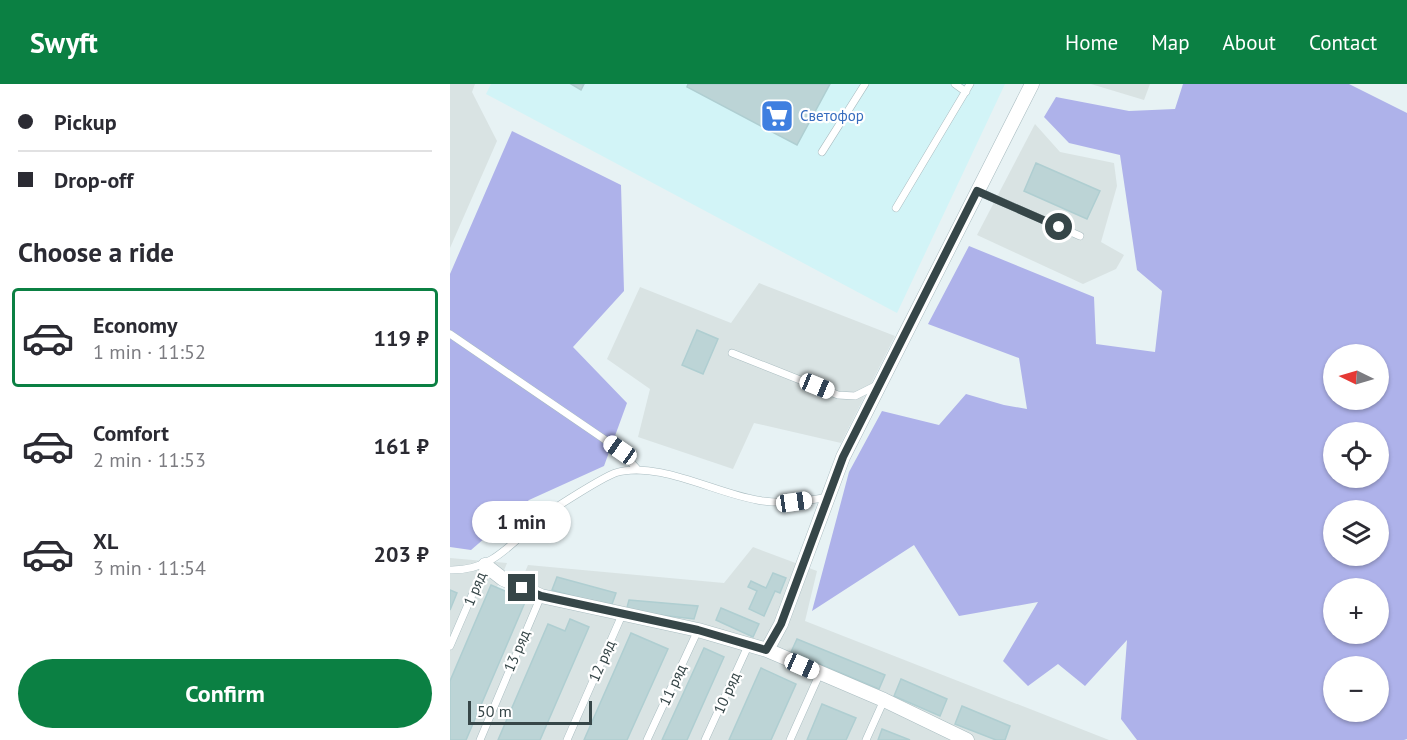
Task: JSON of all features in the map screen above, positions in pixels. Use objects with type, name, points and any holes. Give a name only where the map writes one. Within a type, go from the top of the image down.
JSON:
[{"type":"street","points":[[766,650],[781,624],[843,457],[1032,84]]},
{"type":"street","points":[[485,565],[503,579],[541,596],[698,630],[766,650],[884,700],[941,734],[967,740]]},
{"type":"lane","points":[[822,152],[865,84]]},
{"type":"lane","points":[[956,84],[966,92]]},
{"type":"lane","points":[[897,208],[970,84]]},
{"type":"lane","points":[[977,191],[1080,236]]},
{"type":"lane","points":[[450,334],[620,450],[638,470]]},
{"type":"lane","points":[[732,353],[838,395],[855,396],[882,381]]},
{"type":"lane","points":[[450,570],[464,571],[485,565],[546,514],[615,474],[638,470],[683,479],[757,501],[794,502],[830,497]]},
{"type":"lane","name":"1 ряд","points":[[450,646],[485,565]]},
{"type":"lane","name":"13 ряд","points":[[480,740],[541,596]]},
{"type":"lane","name":"12 ряд","points":[[567,740],[622,615]]},
{"type":"lane","name":"11 ряд","points":[[647,740],[698,630]]},
{"type":"lane","name":"10 ряд","points":[[705,740],[748,646]]},
{"type":"lane","points":[[790,740],[820,673]]},
{"type":"lane","points":[[866,740],[884,700]]},
{"type":"shaded area","points":[[450,84],[475,84],[472,92],[497,141],[450,248]]},
{"type":"shaded area","points":[[491,84],[1005,84],[897,313],[486,94]]},
{"type":"shaded area","points":[[1091,84],[1150,84],[1144,100]]},
{"type":"shaded area","points":[[1183,84],[1349,84],[1407,113],[1407,739],[1137,740],[1121,719],[1127,640],[1085,686],[1058,664],[1028,686],[1003,661],[1038,602],[959,616],[914,545],[812,611],[849,472],[882,411],[939,425],[966,394],[1027,409],[1019,358],[928,324],[969,246],[1094,297],[1096,344],[1155,352],[1162,291],[1137,270],[1120,155],[1069,143],[1044,117],[1056,97],[1129,111],[1175,109]]},
{"type":"shaded area","points":[[1035,124],[1060,152],[1114,163],[1117,186],[1101,242],[1124,255],[1116,269],[1083,284],[977,235]]},
{"type":"shaded area","points":[[512,131],[621,185],[624,291],[573,347],[627,403],[604,466],[529,500],[471,550],[450,547],[450,274]]},
{"type":"shaded area","points":[[759,283],[895,336],[841,443],[754,423],[733,469],[638,437],[650,389],[607,359],[640,287],[731,323]]},
{"type":"shaded area","points":[[753,547],[817,571],[805,621],[1109,740],[453,740],[528,565],[724,583]]},
{"type":"shaded area","points":[[450,558],[507,563],[450,701]]},
{"type":"building","points":[[571,84],[584,84],[581,90]]},
{"type":"building","name":"Светофор","points":[[688,84],[830,84],[797,145],[687,87]]},
{"type":"building","points":[[1036,163],[1100,191],[1087,219],[1024,191]]},
{"type":"building","points":[[697,330],[718,339],[703,374],[682,365]]},
{"type":"building","points":[[773,573],[786,578],[780,593],[775,591],[764,616],[749,609],[757,591],[748,587],[751,581],[766,588]]},
{"type":"building","points":[[557,577],[616,593],[611,607],[552,590]]},
{"type":"building","points":[[491,585],[526,600],[466,740],[450,740],[450,681]]},
{"type":"building","points":[[450,590],[457,593],[450,610]]},
{"type":"building","points":[[629,600],[698,606],[694,619],[626,611]]},
{"type":"building","points":[[721,608],[759,624],[753,637],[716,620]]},
{"type":"building","points":[[570,619],[589,627],[540,740],[498,740],[548,624],[565,631]]},
{"type":"building","points":[[631,633],[668,649],[627,740],[584,740]]},
{"type":"building","points":[[797,639],[885,675],[879,689],[791,652]]},
{"type":"building","points":[[704,648],[724,657],[687,740],[662,740]]},
{"type":"building","points":[[761,668],[796,684],[771,740],[729,740]]},
{"type":"building","points":[[901,679],[947,699],[940,716],[894,696]]},
{"type":"building","points":[[822,704],[856,718],[846,740],[807,740]]},
{"type":"building","points":[[962,706],[1010,726],[1005,740],[996,740],[955,724]]},
{"type":"building","points":[[882,729],[910,740],[878,740]]},
{"type":"place","name":"Светофор","points":[[777,116]]},
{"type":"route","points":[[522,588],[541,596],[698,630],[766,650],[781,624],[843,457],[977,191],[1059,227]]}]
